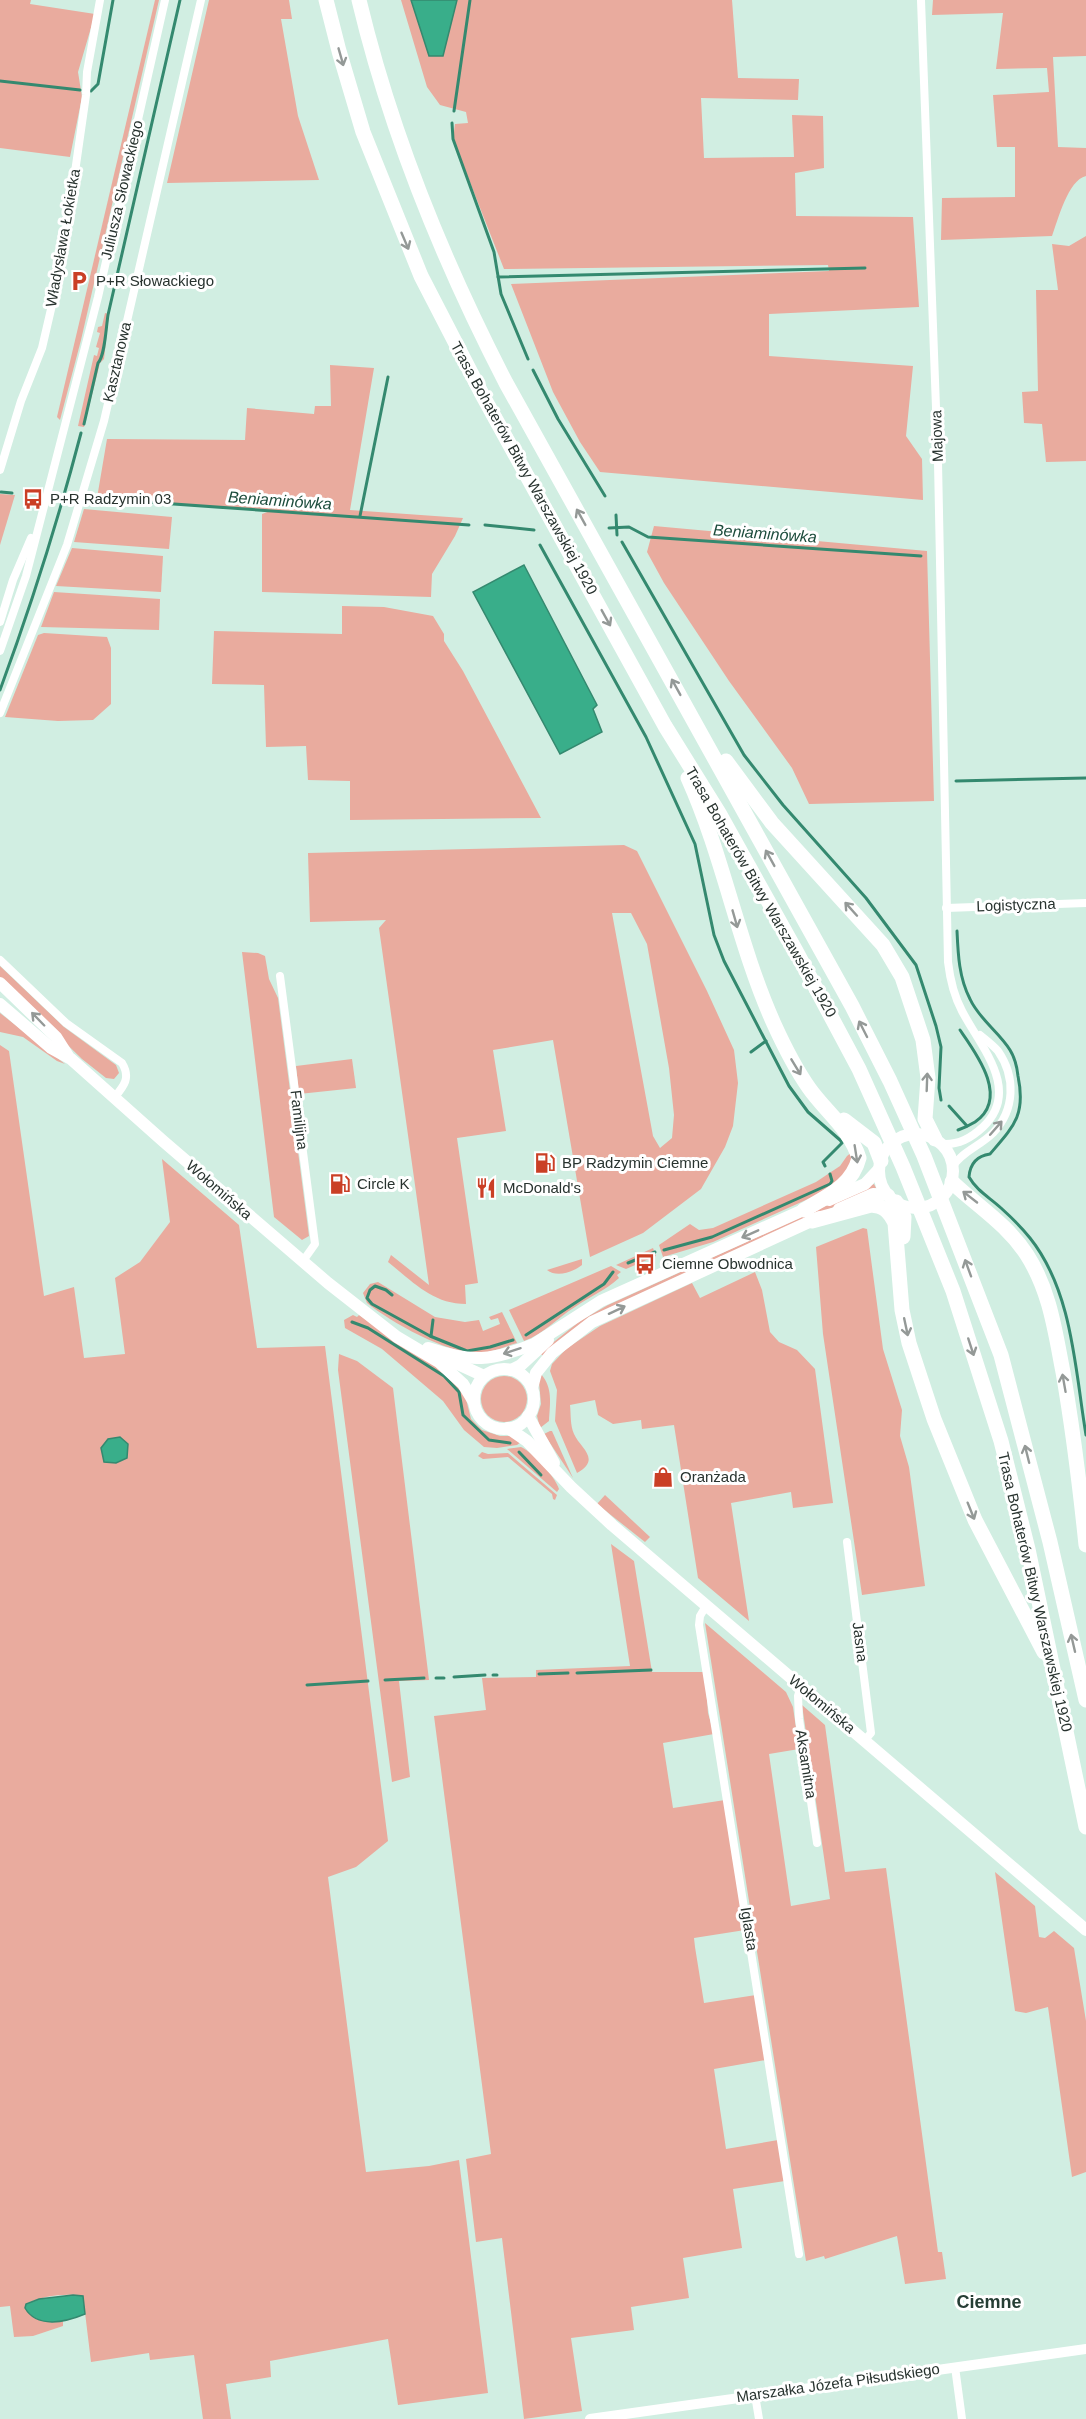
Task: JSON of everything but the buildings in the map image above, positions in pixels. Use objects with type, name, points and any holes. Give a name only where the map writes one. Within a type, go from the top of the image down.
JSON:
[{"type":"highway","name":"Trasa Bohaterów Bitwy Warszawskiej 1920","points":[[326,0],[363,132],[421,276],[484,398],[665,726],[719,813],[791,941],[868,1089],[938,1252],[1001,1441],[1028,1548],[1086,1827]]},
{"type":"highway","name":"Trasa Bohaterów Bitwy Warszawskiej 1920","points":[[359,0],[393,122],[433,230],[468,309],[506,383],[821,949],[890,1081],[960,1244],[1001,1355],[1050,1542],[1086,1700]]},
{"type":"highway","points":[[689,711],[772,823],[883,945],[897,968],[908,988],[923,1040],[928,1078],[926,1119],[938,1142]]},
{"type":"highway","points":[[665,726],[710,831],[750,969],[790,1057],[809,1089],[850,1136],[859,1158],[857,1167],[848,1181],[808,1215]]},
{"type":"highway","points":[[825,1106],[874,1143],[880,1165]]},
{"type":"highway","points":[[952,1174],[1004,1226],[1026,1254],[1042,1282],[1051,1309],[1070,1411],[1086,1545]]},
{"type":"highway","points":[[892,1198],[902,1210],[905,1227],[898,1270]]},
{"type":"highway","points":[[808,1215],[880,1206],[887,1210],[894,1222],[902,1310],[909,1343],[934,1419],[975,1520],[1053,1671]]},
{"type":"main road","name":"Wołomińska","points":[[0,983],[56,1038],[71,1059],[114,1098],[303,1261],[397,1337],[439,1362],[464,1384],[474,1402]]},
{"type":"main road","name":"Wołomińska","points":[[0,1005],[51,1048],[71,1059]]},
{"type":"main road","points":[[428,1348],[455,1357],[482,1359],[534,1344],[601,1301],[808,1215],[873,1194],[892,1198],[915,1208],[925,1207],[941,1198],[952,1174],[949,1154],[938,1142],[916,1134],[906,1135],[889,1145],[880,1165],[865,1184],[808,1215],[592,1322],[552,1353],[536,1373],[532,1388],[533,1403],[528,1416],[516,1426],[500,1429],[485,1422],[476,1410],[474,1392],[484,1376],[497,1370],[511,1370],[527,1380],[532,1388]]},
{"type":"main road","points":[[880,1165],[883,1187],[892,1198]]},
{"type":"main road","name":"Wołomińska","points":[[371,1316],[462,1367],[484,1376]]},
{"type":"main road","points":[[511,1370],[530,1358],[564,1325]]},
{"type":"main road","name":"Wołomińska","points":[[528,1416],[560,1475]]},
{"type":"main road","name":"Wołomińska","points":[[508,1428],[522,1437],[593,1507],[706,1606],[1086,1930]]},
{"type":"street","name":"Władysława Łokietka","points":[[0,470],[21,401],[42,348],[52,305],[71,200],[86,95],[87,72],[100,0]]},
{"type":"street","name":"Juliusza Słowackiego","points":[[0,651],[26,576],[98,297],[165,0]]},
{"type":"street","name":"Kasztanowa","points":[[0,713],[67,545],[104,421],[201,0]]},
{"type":"street","name":"Majowa","points":[[921,0],[938,462],[949,975],[961,1010],[974,1029]]},
{"type":"street","name":"Juliusza Słowackiego","points":[[0,622],[13,580],[40,519]]},
{"type":"street","name":"Logistyczna","points":[[946,908],[1086,903]]},
{"type":"street","points":[[0,960],[66,1023],[122,1063],[126,1072],[126,1082],[114,1098]]},
{"type":"street","name":"Familijna","points":[[280,976],[315,1244],[303,1261]]},
{"type":"street","points":[[938,1142],[953,1145],[972,1136],[992,1118],[997,1105],[999,1088],[997,1073],[974,1029]]},
{"type":"street","points":[[952,1174],[963,1154],[980,1144],[998,1127],[1003,1120],[1012,1093],[1011,1080],[998,1051],[974,1029]]},
{"type":"street","name":"Jasna","points":[[847,1542],[871,1733],[865,1740]]},
{"type":"street","name":"Iglasta","points":[[706,1606],[700,1616],[699,1625],[799,2254]]},
{"type":"street","name":"Aksamitna","points":[[801,1686],[798,1696],[799,1719],[817,1843]]},
{"type":"street","name":"Marszałka Józefa Piłsudskiego","points":[[590,2419],[642,2415],[755,2395],[1086,2349]]},
{"type":"street","points":[[955,2367],[963,2419]]},
{"type":"street","points":[[755,2395],[759,2419]]},
{"type":"shaded area","points":[[0,0],[31,0],[30,4],[95,14],[78,72],[82,97],[70,157],[0,148]]},
{"type":"shaded area","points":[[155,0],[159,0],[81,340],[60,420],[57,417]]},
{"type":"shaded area","points":[[209,0],[289,0],[292,19],[281,19],[298,116],[319,180],[167,183]]},
{"type":"shaded area","points":[[401,0],[732,0],[738,78],[799,79],[798,100],[701,98],[704,158],[794,157],[792,115],[823,116],[824,168],[795,173],[796,216],[913,217],[919,307],[769,314],[769,356],[913,366],[906,436],[922,459],[923,500],[600,472],[580,442],[553,392],[511,284],[829,271],[828,265],[504,269],[453,139],[455,124],[468,123],[466,112],[440,105],[427,87]]},
{"type":"shaded area","points":[[411,0],[457,0],[443,56],[429,56]]},
{"type":"shaded area","points":[[933,0],[1086,0],[1086,56],[1053,57],[1058,147],[1086,148],[1086,176],[1074,185],[1069,193],[1052,236],[941,240],[942,198],[1015,197],[1015,147],[997,147],[993,95],[1049,92],[1047,68],[996,69],[1003,13],[932,15]]},
{"type":"shaded area","points":[[1086,236],[1086,461],[1046,462],[1042,424],[1024,423],[1022,392],[1038,391],[1036,290],[1058,290],[1052,244],[1069,246]]},
{"type":"shaded area","points":[[105,313],[109,314],[104,359],[100,363],[84,427],[78,426],[94,355],[97,356],[99,348],[96,347],[100,333],[97,332],[98,327],[102,326]]},
{"type":"shaded area","points":[[330,365],[374,368],[350,510],[463,518],[432,574],[431,597],[262,592],[262,514],[270,511],[97,498],[107,439],[245,440],[247,408],[314,414],[315,406],[331,406]]},
{"type":"shaded area","points":[[0,494],[15,495],[0,545]]},
{"type":"shaded area","points":[[84,509],[172,517],[169,549],[74,542]]},
{"type":"shaded area","points":[[654,526],[927,551],[934,801],[809,804],[792,768],[729,681],[664,583],[647,552]]},
{"type":"shaded area","points":[[72,548],[163,556],[161,592],[56,586]]},
{"type":"shaded area","points":[[524,565],[597,705],[593,709],[602,732],[560,754],[473,592]]},
{"type":"shaded area","points":[[54,592],[160,599],[159,630],[41,627]]},
{"type":"shaded area","points":[[342,606],[384,607],[433,616],[444,634],[444,641],[463,671],[541,818],[350,820],[350,781],[308,780],[306,746],[266,747],[264,685],[212,684],[214,631],[342,634]]},
{"type":"shaded area","points":[[44,633],[107,637],[111,648],[111,704],[93,720],[58,721],[5,717],[38,635]]},
{"type":"shaded area","points":[[624,845],[637,851],[734,1050],[738,1083],[733,1126],[725,1147],[701,1189],[643,1233],[590,1257],[553,1040],[493,1050],[506,1131],[457,1138],[478,1283],[465,1285],[466,1304],[454,1303],[433,1296],[388,1262],[391,1255],[429,1285],[379,928],[386,920],[310,922],[308,853]],"holes":[[[612,913],[631,913],[647,944],[669,1068],[674,1115],[672,1138],[660,1148],[653,1136]]]},
{"type":"shaded area","points":[[242,952],[265,956],[269,979],[278,998],[309,1236],[302,1240],[274,1217]]},
{"type":"shaded area","points":[[0,966],[64,1027],[116,1065],[119,1073],[114,1079],[106,1078],[82,1059],[0,979]]},
{"type":"shaded area","points":[[0,1013],[65,1064],[57,1061],[23,1037],[0,1032]]},
{"type":"shaded area","points":[[0,1045],[9,1051],[44,1296],[74,1287],[84,1358],[125,1354],[115,1278],[140,1262],[170,1222],[162,1159],[239,1225],[257,1348],[325,1346],[388,1841],[356,1867],[328,1877],[366,2172],[429,2166],[459,2160],[488,2393],[398,2405],[388,2339],[270,2361],[271,2377],[226,2384],[231,2419],[203,2419],[194,2355],[150,2360],[149,2353],[91,2362],[83,2296],[54,2296],[26,2304],[25,2308],[32,2316],[63,2321],[63,2326],[33,2336],[14,2337],[10,2306],[0,2307]]},
{"type":"shaded area","points":[[352,1059],[356,1088],[299,1094],[296,1066]]},
{"type":"shaded area","points":[[852,1152],[851,1167],[828,1190],[713,1242],[663,1257],[659,1245],[690,1224],[699,1230],[713,1228],[816,1182],[840,1166]]},
{"type":"shaded area","points":[[874,1184],[876,1188],[609,1308],[543,1356],[540,1353],[580,1321],[608,1305]]},
{"type":"shaded area","points":[[863,1228],[867,1229],[883,1349],[902,1410],[900,1436],[909,1467],[925,1586],[862,1595],[823,1334],[816,1247]]},
{"type":"shaded area","points":[[653,1248],[656,1256],[626,1269],[616,1265]]},
{"type":"shaded area","points":[[582,1259],[582,1265],[570,1272],[555,1274],[547,1270]]},
{"type":"shaded area","points":[[611,1266],[621,1272],[617,1275],[619,1278],[568,1311],[538,1334],[524,1341],[509,1310]]},
{"type":"shaded area","points":[[755,1272],[762,1290],[770,1332],[779,1342],[797,1350],[815,1369],[833,1503],[793,1508],[791,1492],[731,1503],[749,1621],[698,1578],[674,1425],[642,1429],[641,1420],[613,1424],[598,1415],[595,1400],[570,1405],[573,1431],[589,1458],[584,1468],[577,1473],[555,1421],[557,1390],[550,1371],[552,1364],[566,1349],[600,1326],[692,1283],[700,1298]]},
{"type":"shaded area","points":[[378,1282],[435,1317],[465,1322],[479,1320],[483,1331],[500,1324],[498,1318],[491,1320],[489,1317],[502,1312],[517,1343],[481,1353],[453,1349],[421,1336],[391,1320],[367,1303],[363,1293],[370,1284]]},
{"type":"shaded area","points":[[353,1315],[357,1317],[359,1315],[445,1371],[465,1395],[471,1419],[482,1430],[500,1436],[511,1436],[521,1442],[517,1445],[497,1448],[484,1447],[464,1430],[443,1401],[382,1349],[345,1328],[344,1320]]},
{"type":"shaded area","points":[[339,1354],[357,1361],[393,1388],[429,1680],[399,1681],[410,1777],[392,1782],[338,1370]]},
{"type":"shaded area","points":[[541,1374],[549,1390],[550,1402],[549,1421],[540,1428],[537,1416],[541,1404],[539,1382]]},
{"type":"shaded area","points":[[504,1376],[520,1383],[527,1399],[520,1415],[504,1422],[488,1415],[481,1399],[488,1383]]},
{"type":"shaded area","points":[[552,1431],[573,1478],[544,1434]]},
{"type":"shaded area","points":[[120,1437],[128,1444],[127,1458],[116,1463],[104,1462],[101,1448],[108,1439]]},
{"type":"shaded area","points":[[521,1447],[532,1454],[548,1471],[559,1489],[557,1492],[507,1449]]},
{"type":"shaded area","points":[[482,1452],[508,1453],[557,1495],[555,1500],[552,1494],[508,1457],[483,1459],[478,1456]]},
{"type":"shaded area","points":[[605,1495],[650,1537],[645,1542],[597,1504]]},
{"type":"shaded area","points":[[611,1544],[634,1561],[652,1672],[705,1672],[708,1713],[714,1734],[663,1743],[673,1808],[725,1800],[745,1930],[694,1938],[704,2003],[756,1995],[766,2060],[714,2069],[726,2149],[778,2140],[785,2181],[733,2189],[742,2248],[683,2258],[689,2298],[631,2307],[634,2330],[571,2338],[582,2411],[524,2419],[502,2238],[476,2242],[466,2159],[491,2154],[434,1716],[486,1710],[482,1678],[536,1677],[536,1670],[630,1666]]},
{"type":"shaded area","points":[[705,1623],[786,1692],[793,1707],[799,1749],[769,1754],[791,1906],[830,1899],[802,1705],[825,1725],[845,1872],[886,1868],[938,2252],[942,2252],[946,2279],[905,2284],[897,2236],[825,2259],[824,2256],[806,2261]]},
{"type":"shaded area","points":[[995,1872],[1035,1906],[1039,1937],[1045,1938],[1054,1931],[1074,1948],[1086,2021],[1086,2172],[1072,2177],[1048,2007],[1026,2013],[1015,2011]]},
{"type":"shaded area","points":[[83,2296],[85,2314],[52,2322],[37,2319],[25,2308],[26,2304],[39,2299]]},
{"type":"waterway","points":[[91,91],[98,84],[113,0]]},
{"type":"waterway","points":[[84,424],[98,363],[104,348],[108,315],[180,0]]},
{"type":"waterway","points":[[454,111],[470,0]]},
{"type":"waterway","points":[[0,81],[80,90]]},
{"type":"waterway","points":[[452,123],[453,139],[494,252],[501,294],[528,359]]},
{"type":"waterway","points":[[498,277],[865,268]]},
{"type":"waterway","points":[[533,370],[558,419],[605,496]]},
{"type":"waterway","points":[[360,516],[388,377]]},
{"type":"waterway","points":[[0,690],[44,563],[81,433]]},
{"type":"waterway","name":"Beniaminówka","points":[[1,492],[12,493]]},
{"type":"waterway","name":"Beniaminówka","points":[[61,496],[74,498]]},
{"type":"waterway","name":"Beniaminówka","points":[[89,498],[469,525]]},
{"type":"waterway","name":"Beniaminówka","points":[[616,515],[617,535]]},
{"type":"waterway","name":"Beniaminówka","points":[[485,525],[534,530]]},
{"type":"waterway","name":"Beniaminówka","points":[[609,528],[629,527],[648,537],[921,556]]},
{"type":"waterway","points":[[622,542],[744,755],[783,805],[866,898],[916,965],[941,1047],[939,1088],[941,1100]]},
{"type":"waterway","points":[[540,545],[646,737],[695,844],[714,935],[724,961],[789,1086],[808,1112],[842,1143],[823,1162],[825,1166]]},
{"type":"waterway","name":"Beniaminówka","points":[[956,781],[1086,778]]},
{"type":"waterway","points":[[957,931],[960,966],[966,991],[978,1013],[1012,1053],[1020,1089],[1019,1110],[1012,1127],[990,1154],[975,1161],[969,1177],[979,1190],[1009,1215],[1030,1238],[1055,1282],[1070,1332],[1086,1435]]},
{"type":"waterway","points":[[958,1130],[975,1122],[985,1112],[990,1101],[987,1076],[960,1030]]},
{"type":"waterway","points":[[751,1052],[766,1041]]},
{"type":"waterway","points":[[949,1106],[967,1126]]},
{"type":"waterway","points":[[664,1250],[712,1237],[830,1184],[832,1181],[830,1174]]},
{"type":"waterway","points":[[628,1263],[655,1252]]},
{"type":"waterway","points":[[526,1335],[604,1284],[613,1272]]},
{"type":"waterway","points":[[392,1295],[375,1286],[370,1290],[367,1298],[372,1304],[430,1336],[467,1351],[513,1340]]},
{"type":"waterway","points":[[431,1336],[433,1320]]},
{"type":"waterway","points":[[352,1322],[368,1328],[444,1376],[459,1392],[463,1415],[489,1440],[510,1443]]},
{"type":"waterway","points":[[519,1452],[541,1475]]},
{"type":"waterway","points":[[577,1673],[651,1670]]},
{"type":"waterway","points":[[539,1674],[568,1673]]},
{"type":"waterway","points":[[454,1677],[485,1675]]},
{"type":"waterway","points":[[385,1680],[424,1678]]},
{"type":"waterway","points":[[436,1678],[444,1678]]},
{"type":"waterway","points":[[307,1685],[368,1681]]},
{"type":"place","name":"P+R Słowackiego","points":[[79,281]]},
{"type":"place","name":"P+R Radzymin 03","points":[[33,499]]},
{"type":"place","name":"BP Radzymin Ciemne","points":[[545,1163]]},
{"type":"place","name":"Circle K","points":[[340,1184]]},
{"type":"place","name":"McDonald's","points":[[486,1188]]},
{"type":"place","name":"Ciemne Obwodnica","points":[[645,1264]]},
{"type":"place","name":"Oranżada","points":[[663,1477]]},
{"type":"district","name":"Ciemne","points":[[989,2302]]}]
